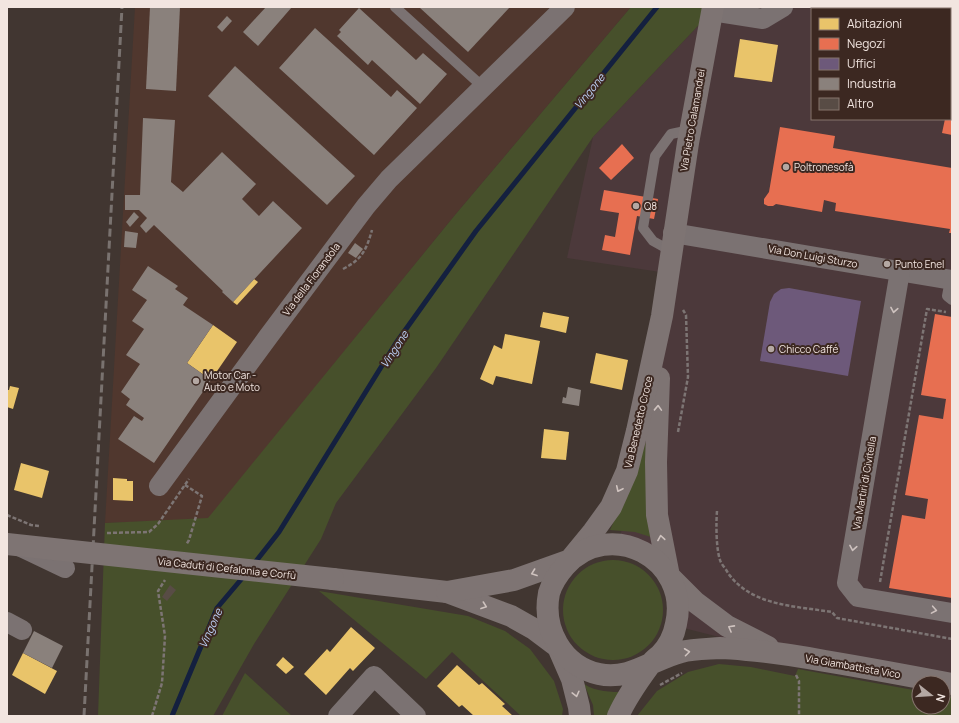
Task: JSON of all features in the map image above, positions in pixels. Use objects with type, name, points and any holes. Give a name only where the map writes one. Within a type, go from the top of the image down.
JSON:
[{"type":"main road","name":"Via Pietro Calamandrei","points":[[672,242],[690,130],[712,9]]},
{"type":"main road","name":"Via Benedetto Croce","points":[[580,716],[572,679],[550,630],[547,611],[550,592],[558,574],[593,532],[610,507],[627,471],[662,316],[672,242]]},
{"type":"main road","name":"Via Benedetto Croce","points":[[662,316],[656,462],[657,500],[659,522],[669,576]]},
{"type":"main road","name":"Via Caduti di Cefalonia e Corfù","points":[[7,544],[447,592],[511,616],[558,647]]},
{"type":"main road","name":"Via Benedetto Croce","points":[[558,647],[570,660],[584,669],[600,674],[617,675],[635,672],[650,663],[662,653],[671,640],[676,626],[678,613],[678,600],[675,588],[669,576],[659,563],[646,553],[633,547],[619,544],[602,545],[585,550],[570,560]]},
{"type":"main road","name":"Via Caduti di Cefalonia e Corfù","points":[[447,592],[514,580],[570,560]]},
{"type":"main road","name":"Via Giambattista Vico","points":[[669,576],[695,602],[727,626],[778,652]]},
{"type":"main road","name":"Via Giambattista Vico","points":[[650,663],[682,652],[721,648],[778,652],[952,684]]},
{"type":"main road","name":"Via Benedetto Croce","points":[[618,716],[650,663]]},
{"type":"street","name":"Via della Fiorandola","points":[[159,486],[366,206],[389,180],[565,7]]},
{"type":"street","points":[[712,9],[763,19],[783,7]]},
{"type":"street","name":"Via Don Luigi Sturzo","points":[[672,242],[900,271],[951,280]]},
{"type":"street","name":"Via Martiri di Civitella","points":[[900,271],[847,583],[858,597],[952,613]]},
{"type":"street","points":[[7,540],[65,568]]},
{"type":"street","points":[[338,716],[374,676],[416,716]]},
{"type":"lane","points":[[395,7],[483,87]]},
{"type":"lane","points":[[672,242],[653,241],[643,228],[646,206],[655,156],[671,134],[690,130]]},
{"type":"lane","points":[[951,280],[947,296],[952,300]]},
{"type":"path","points":[[337,273],[356,262],[368,247],[374,224]]},
{"type":"path","points":[[677,437],[688,377],[686,315],[683,308]]},
{"type":"path","points":[[879,584],[928,309],[952,313]]},
{"type":"path","points":[[185,485],[202,496],[189,540],[185,546]]},
{"type":"path","points":[[717,510],[716,528],[720,560],[732,579],[746,591],[766,601],[832,612],[837,618],[952,639]]},
{"type":"path","points":[[7,515],[31,525],[45,527]]},
{"type":"path","points":[[152,716],[162,683],[165,636],[158,591],[166,578]]},
{"type":"path","points":[[659,686],[687,671]]},
{"type":"path","points":[[794,671],[799,681],[799,716]]},
{"type":"shaded area","points":[[135,7],[631,7],[455,215],[208,519],[105,523]]},
{"type":"shaded area","points":[[718,7],[952,7],[952,684],[951,675],[911,675],[911,676],[778,652],[676,626],[675,588],[619,544],[662,316],[667,273],[567,258],[593,137],[712,11]]},
{"type":"green space","points":[[631,7],[718,7],[712,11],[593,137],[436,368],[336,503],[321,539],[254,644],[213,716],[98,716],[105,523],[208,518],[455,215]]},
{"type":"green space","points":[[648,436],[654,538],[635,532],[610,530],[637,469]]},
{"type":"green space","points":[[613,560],[632,564],[648,575],[659,591],[663,610],[659,629],[648,645],[632,656],[613,660],[594,656],[578,645],[567,629],[563,610],[567,591],[578,575],[594,564]]},
{"type":"green space","points":[[319,591],[468,616],[505,631],[530,649],[554,681],[563,709],[562,716],[521,716],[452,652],[426,679]]},
{"type":"green space","points":[[719,664],[751,667],[795,676],[798,669],[911,690],[911,715],[951,715],[952,697],[952,716],[637,716],[657,691],[688,672]]},
{"type":"green space","points":[[245,673],[292,716],[222,716]]},
{"type":"green space","points":[[584,684],[589,687],[609,692],[625,692],[614,716],[594,716],[593,705]]},
{"type":"building: Abitazioni","points":[[740,39],[778,45],[772,82],[734,77]]},
{"type":"building: Abitazioni","points":[[254,279],[258,282],[237,305],[233,302]]},
{"type":"building: Abitazioni","points":[[543,312],[569,317],[566,333],[540,327]]},
{"type":"building: Abitazioni","points":[[213,325],[237,342],[211,380],[187,363]]},
{"type":"building: Abitazioni","points":[[505,334],[540,341],[532,384],[496,376],[493,385],[480,379],[494,345],[502,349]]},
{"type":"building: Abitazioni","points":[[596,353],[628,360],[622,390],[590,383]]},
{"type":"building: Abitazioni","points":[[10,386],[19,388],[13,409],[7,407],[7,390],[9,390]]},
{"type":"building: Abitazioni","points":[[544,429],[569,432],[566,460],[541,458]]},
{"type":"building: Abitazioni","points":[[21,463],[49,471],[42,498],[14,490]]},
{"type":"building: Abitazioni","points":[[113,478],[133,481],[133,501],[113,500]]},
{"type":"building: Abitazioni","points":[[351,627],[375,648],[353,671],[350,668],[326,695],[304,674],[327,649],[330,652]]},
{"type":"building: Abitazioni","points":[[23,653],[57,671],[45,694],[12,675]]},
{"type":"building: Abitazioni","points":[[283,657],[294,667],[286,674],[276,665]]},
{"type":"building: Abitazioni","points":[[457,665],[479,685],[482,683],[505,704],[502,706],[513,716],[474,716],[462,705],[459,707],[437,686]]},
{"type":"building: Negozi","points":[[952,7],[951,30],[951,8],[914,8]]},
{"type":"building: Negozi","points":[[951,52],[952,53],[951,76]]},
{"type":"building: Negozi","points":[[951,100],[952,135],[942,133],[945,120],[951,120]]},
{"type":"building: Negozi","points":[[780,127],[835,136],[833,148],[952,168],[952,233],[949,233],[950,229],[835,211],[836,203],[824,200],[822,212],[776,204],[773,206],[768,206],[764,204],[764,199],[769,192]]},
{"type":"building: Negozi","points":[[622,144],[634,158],[611,180],[599,168]]},
{"type":"building: Negozi","points":[[604,190],[658,199],[654,219],[637,216],[630,255],[602,250],[605,235],[615,237],[619,213],[600,210]]},
{"type":"building: Negozi","points":[[935,314],[952,317],[952,598],[889,588],[902,515],[925,519],[928,499],[905,495],[919,415],[943,419],[946,399],[921,395]]},
{"type":"building: Uffici","points":[[789,288],[861,301],[848,376],[760,361],[770,302],[774,294],[781,289]]},
{"type":"building: Industria","points":[[150,7],[180,7],[176,91],[146,89]]},
{"type":"building: Industria","points":[[266,7],[292,7],[258,46],[243,32]]},
{"type":"building: Industria","points":[[419,7],[510,7],[468,52]]},
{"type":"building: Industria","points":[[359,8],[416,60],[423,53],[447,74],[420,104],[372,60],[368,65],[337,36],[341,32],[339,30]]},
{"type":"building: Industria","points":[[227,16],[232,21],[222,32],[217,27]]},
{"type":"building: Industria","points":[[315,28],[391,97],[397,90],[417,108],[374,155],[279,68]]},
{"type":"building: Industria","points":[[235,66],[355,176],[327,205],[208,96]]},
{"type":"building: Industria","points":[[143,118],[175,120],[171,182],[183,192],[222,152],[256,184],[242,199],[259,216],[273,201],[302,228],[233,302],[154,225],[146,233],[140,226],[147,218],[139,210],[125,210],[125,195],[140,195]]},
{"type":"building: Industria","points":[[134,212],[139,217],[130,227],[126,222]]},
{"type":"building: Industria","points":[[125,231],[138,233],[136,248],[124,247]]},
{"type":"building: Industria","points":[[355,243],[363,249],[356,258],[348,253]]},
{"type":"building: Industria","points":[[148,266],[178,286],[175,289],[188,298],[183,305],[213,325],[187,363],[211,380],[154,463],[118,439],[134,416],[142,421],[144,418],[126,405],[130,399],[121,392],[140,364],[126,355],[144,329],[132,321],[147,300],[132,290]]},
{"type":"building: Industria","points":[[568,387],[581,390],[579,406],[562,403],[563,397],[566,398]]},
{"type":"building: Industria","points":[[34,631],[63,646],[52,668],[23,653]]},
{"type":"building: Altro","points":[[170,585],[176,590],[167,601],[162,597]]},
{"type":"waterway","name":"Vingone","points":[[253,565],[279,532],[396,343],[476,231],[657,7]]},
{"type":"waterway","name":"Vingone","points":[[172,716],[217,608],[244,576]]},
{"type":"railway","points":[[84,716],[122,7]]},
{"type":"place","name":"Poltronesofà","points":[[786,167]]},
{"type":"place","name":"Q8","points":[[636,206]]},
{"type":"place","name":"Punto Enel","points":[[887,264]]},
{"type":"place","name":"Chicco Caffé","points":[[771,349]]},
{"type":"place","name":"Motor Car - Auto e Moto","points":[[196,381]]}]
